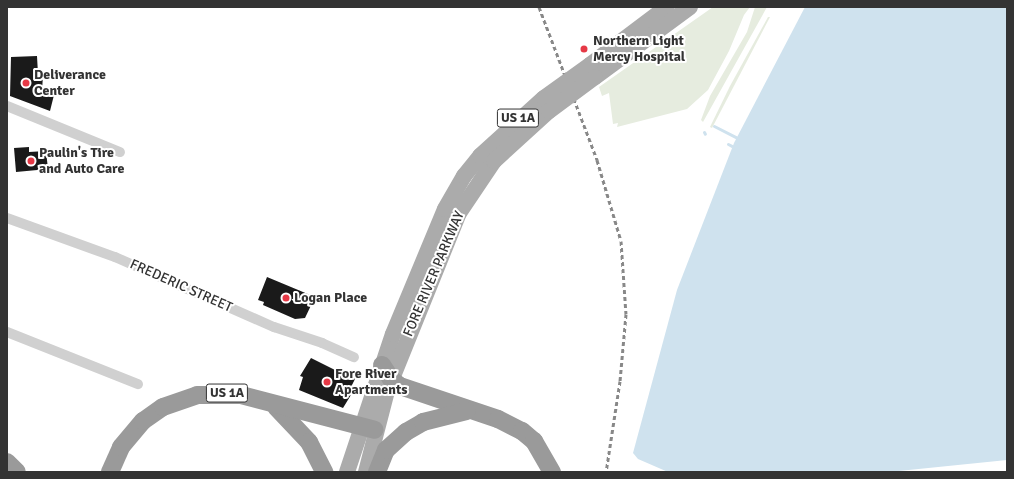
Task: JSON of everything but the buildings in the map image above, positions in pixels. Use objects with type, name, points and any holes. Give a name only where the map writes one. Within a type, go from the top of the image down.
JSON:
[{"type":"highway","points":[[386,372],[400,386],[467,411],[498,419],[522,431],[534,441],[552,472]]},
{"type":"highway","name":"US 1A","points":[[110,472],[121,447],[135,429],[153,414],[174,402],[220,393],[241,395],[369,430]]},
{"type":"highway","points":[[274,405],[309,442],[324,472]]},
{"type":"highway","points":[[377,472],[386,450],[406,432],[431,419],[467,411]]},
{"type":"highway","points":[[7,462],[17,472]]},
{"type":"main road","name":"FORE RIVER PARKWAY","points":[[593,71],[667,7]]},
{"type":"main road","name":"FORE RIVER PARKWAY","points":[[347,472],[369,430],[386,372],[445,209],[502,143],[546,105],[593,71],[690,7]]},
{"type":"main road","name":"FORE RIVER PARKWAY","points":[[366,472],[369,430]]},
{"type":"street","points":[[7,106],[120,152]]},
{"type":"street","name":"FREDERIC STREET","points":[[7,218],[114,257],[274,327],[322,343],[354,357]]},
{"type":"street","points":[[7,332],[138,384]]},
{"type":"shaded area","points":[[713,7],[750,7],[744,15],[729,51],[708,90],[687,109],[617,127],[618,123],[613,124],[609,93],[602,96],[599,87]]},
{"type":"shaded area","points":[[755,7],[767,7],[703,122],[701,120],[710,96],[747,32]]},
{"type":"shaded area","points":[[768,17],[770,17],[712,128],[710,127],[730,86]]},
{"type":"water","points":[[805,7],[1007,7],[1007,460],[889,472],[668,472],[638,459],[633,453],[677,290],[734,143]]},
{"type":"waterway","points":[[714,126],[736,137]]},
{"type":"waterway","points":[[728,144],[732,146]]},
{"type":"railway","points":[[539,7],[597,160],[621,241],[626,314],[620,381],[606,472]]},
{"type":"place","name":"Northern Light Mercy Hospital","points":[[584,49]]},
{"type":"place","name":"Deliverance Center","points":[[26,83]]},
{"type":"place","name":"Paulin's Tire and Auto Care","points":[[31,161]]},
{"type":"place","name":"Logan Place","points":[[286,298]]},
{"type":"place","name":"Fore River Apartments","points":[[327,382]]}]
